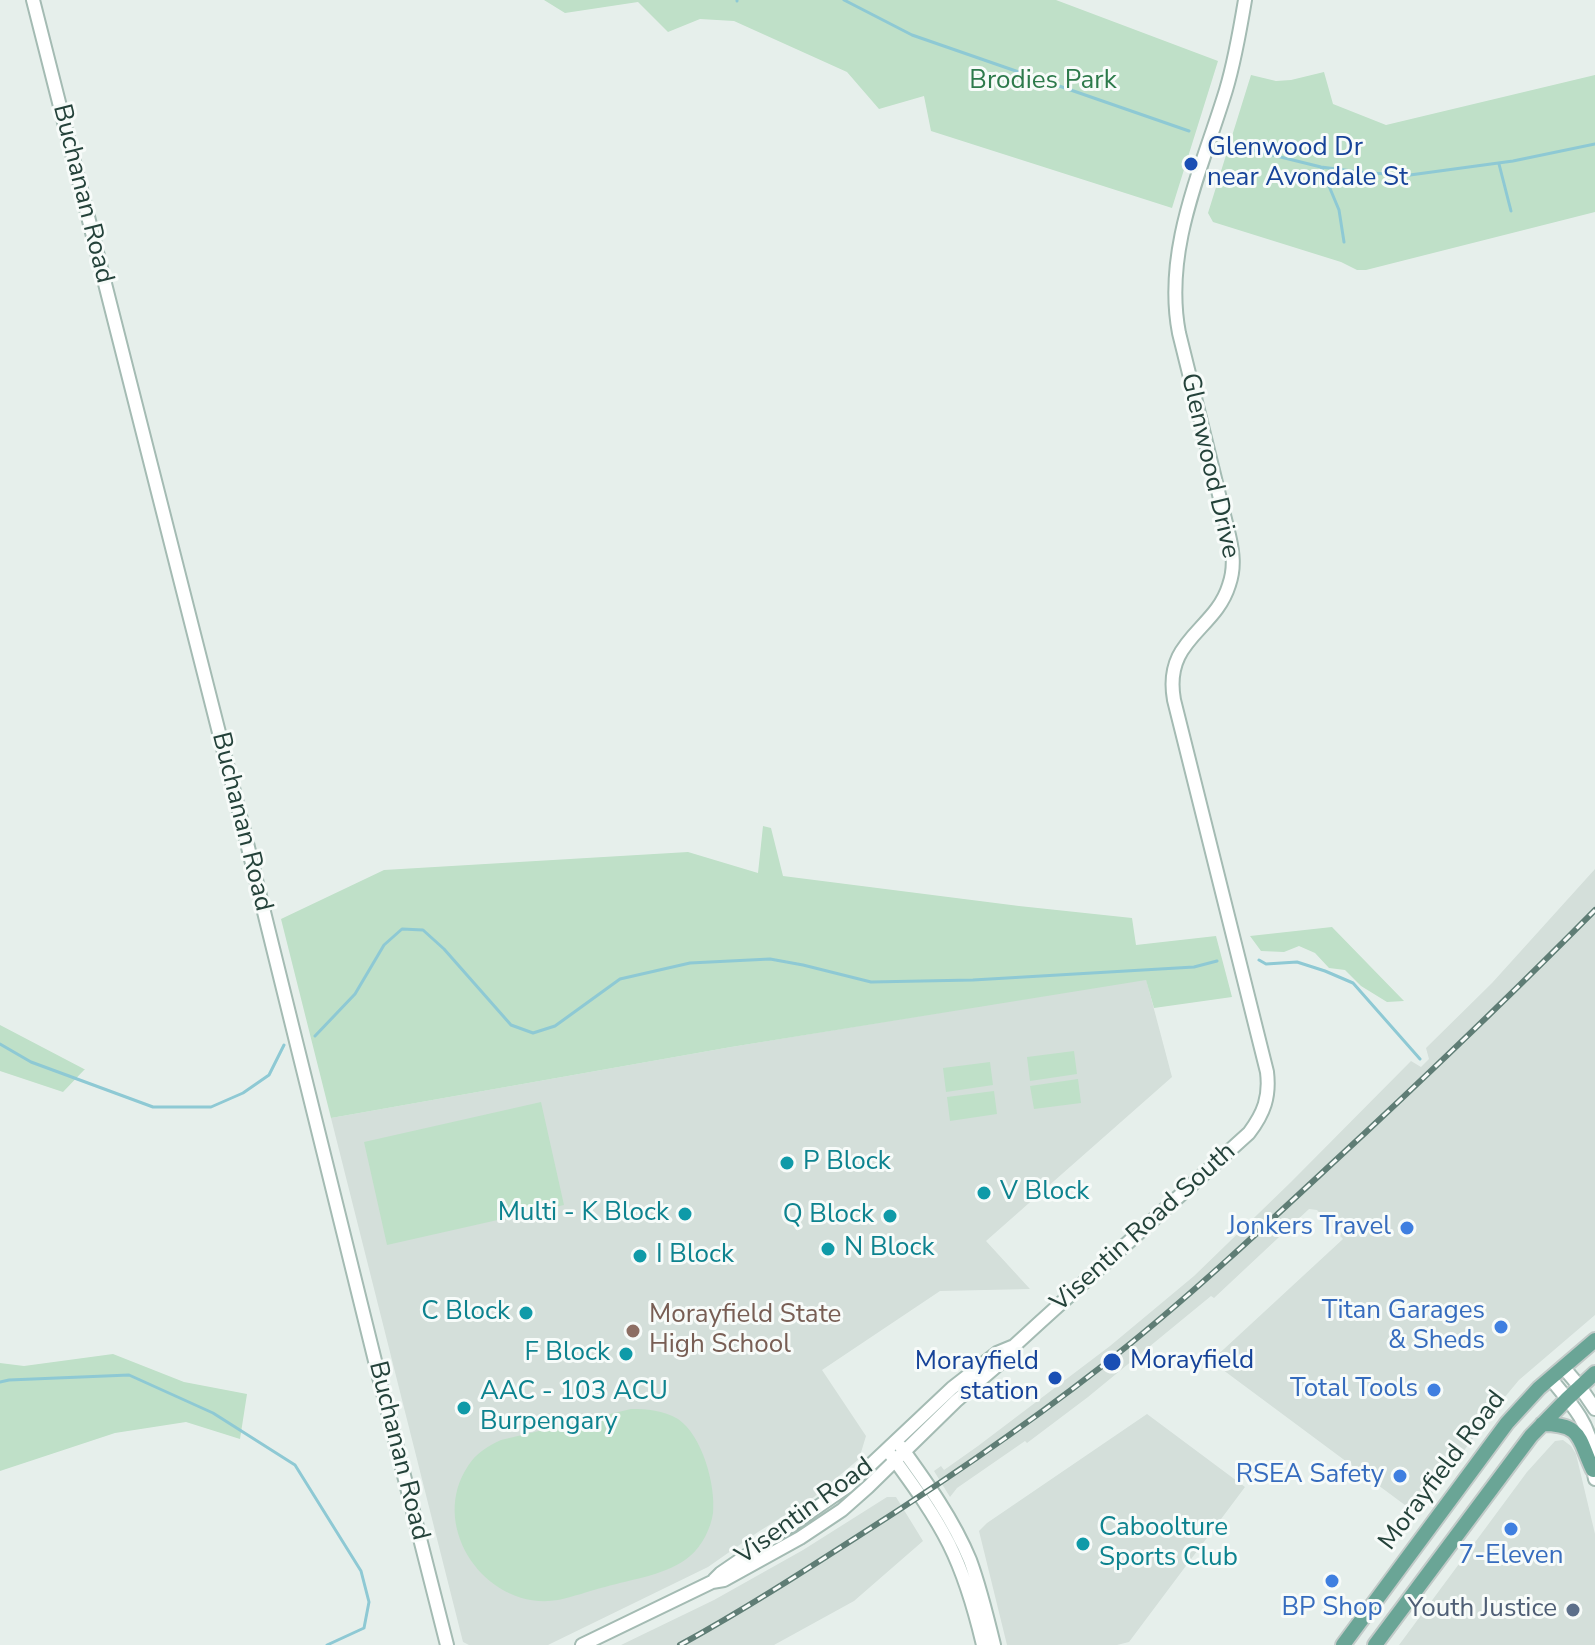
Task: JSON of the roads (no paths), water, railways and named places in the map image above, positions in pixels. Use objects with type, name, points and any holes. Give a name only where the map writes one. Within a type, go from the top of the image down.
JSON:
[{"type":"main road","name":"Buchanan Road","points":[[33,0],[447,1645]]},
{"type":"main road","name":"Glenwood Drive","points":[[1245,0],[1227,87],[1184,224],[1175,283],[1179,333],[1229,535],[1233,566],[1229,587],[1220,604],[1180,654],[1172,687],[1267,1072],[1269,1087],[1266,1104]]},
{"type":"main road","name":"Visentin Road South","points":[[896,1450],[1006,1358],[1014,1346],[1249,1133],[1260,1119],[1266,1104]]},
{"type":"main road","name":"Morayfield Road","points":[[1343,1645],[1507,1423],[1550,1378],[1595,1340]]},
{"type":"main road","points":[[1563,1367],[1595,1409]]},
{"type":"main road","name":"Morayfield Road","points":[[1375,1645],[1542,1424],[1595,1373]]},
{"type":"main road","points":[[1550,1378],[1583,1421],[1593,1453],[1594,1474]]},
{"type":"main road","points":[[1542,1424],[1559,1424],[1575,1432],[1594,1474]]},
{"type":"main road","points":[[896,1450],[950,1546],[967,1587],[983,1645]]},
{"type":"main road","points":[[896,1450],[947,1515],[964,1547],[978,1584],[994,1645]]},
{"type":"main road","name":"Visentin Road","points":[[582,1645],[712,1582],[724,1580],[827,1521],[856,1498],[896,1450]]},
{"type":"waterway","points":[[844,0],[912,35],[1189,131]]},
{"type":"waterway","points":[[1232,145],[1321,167],[1410,175],[1513,161],[1595,144]]},
{"type":"waterway","points":[[1499,164],[1511,211]]},
{"type":"waterway","points":[[1321,167],[1339,210],[1344,242]]},
{"type":"waterway","points":[[315,1036],[355,994],[384,945],[402,929],[423,930],[444,949],[511,1025],[533,1033],[555,1026],[620,979],[690,963],[770,959],[871,982],[973,980],[1194,967],[1217,961]]},
{"type":"waterway","points":[[1259,960],[1266,964],[1297,962],[1353,983],[1420,1059]]},
{"type":"waterway","points":[[0,1044],[31,1062],[153,1107],[211,1107],[243,1093],[269,1075],[284,1045]]},
{"type":"waterway","points":[[0,1382],[129,1375],[213,1413],[295,1465],[361,1571],[369,1602],[364,1628],[327,1645]]},
{"type":"railway","points":[[680,1645],[771,1592],[930,1490],[1099,1369],[1220,1266],[1365,1133],[1595,910]]},
{"type":"place","name":"Glenwood Dr near Avondale St","points":[[1191,164]]},
{"type":"place","name":"P Block","points":[[787,1163]]},
{"type":"place","name":"V Block","points":[[984,1193]]},
{"type":"place","name":"Multi - K Block","points":[[685,1214]]},
{"type":"place","name":"Q Block","points":[[890,1216]]},
{"type":"place","name":"Jonkers Travel","points":[[1407,1228]]},
{"type":"place","name":"N Block","points":[[828,1249]]},
{"type":"place","name":"I Block","points":[[640,1256]]},
{"type":"place","name":"C Block","points":[[526,1313]]},
{"type":"place","name":"Titan Garages & Sheds","points":[[1501,1327]]},
{"type":"place","name":"Morayfield State High School","points":[[633,1331]]},
{"type":"place","name":"F Block","points":[[626,1354]]},
{"type":"place","name":"Morayfield","points":[[1112,1362]]},
{"type":"place","name":"Morayfield station","points":[[1055,1378]]},
{"type":"place","name":"Total Tools","points":[[1434,1390]]},
{"type":"place","name":"AAC - 103 ACU Burpengary","points":[[464,1408]]},
{"type":"place","name":"RSEA Safety","points":[[1400,1476]]},
{"type":"place","name":"7-Eleven","points":[[1511,1529]]},
{"type":"place","name":"Caboolture Sports Club","points":[[1083,1544]]},
{"type":"place","name":"BP Shop","points":[[1332,1581]]},
{"type":"place","name":"Youth Justice","points":[[1573,1610]]},
{"type":"park label","name":"Brodies Park","points":[[1043,82]]}]
